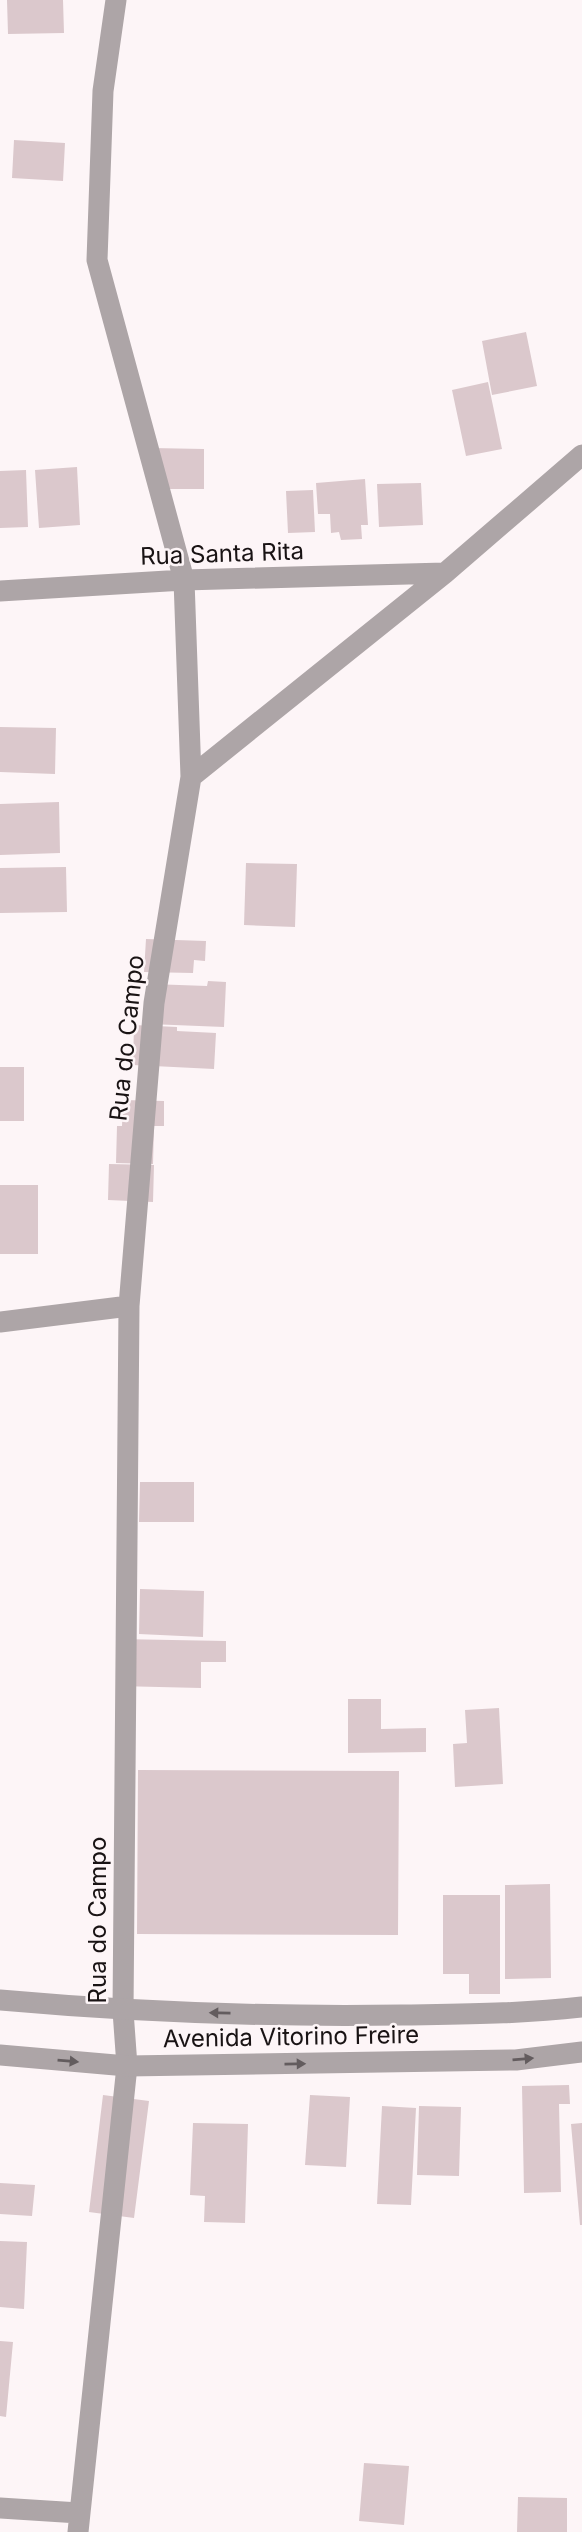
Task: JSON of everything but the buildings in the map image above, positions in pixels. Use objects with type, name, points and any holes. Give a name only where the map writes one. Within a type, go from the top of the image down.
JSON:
[{"type":"street","name":"Rua do Campo","points":[[78,2523],[127,2066],[123,2011],[129,1306],[155,1003],[191,777],[184,580],[97,260],[103,91],[116,0]]},
{"type":"street","points":[[191,777],[445,573],[582,455]]},
{"type":"street","name":"Rua Santa Rita","points":[[0,591],[184,580],[445,573]]},
{"type":"street","points":[[0,1322],[129,1306]]},
{"type":"street","name":"Avenida Vitorino Freire","points":[[0,2000],[123,2011],[338,2016],[530,2013],[582,2007]]},
{"type":"street","name":"Avenida Vitorino Freire","points":[[0,2055],[127,2066],[516,2060],[582,2052]]},
{"type":"street","points":[[0,2508],[78,2523]]}]
